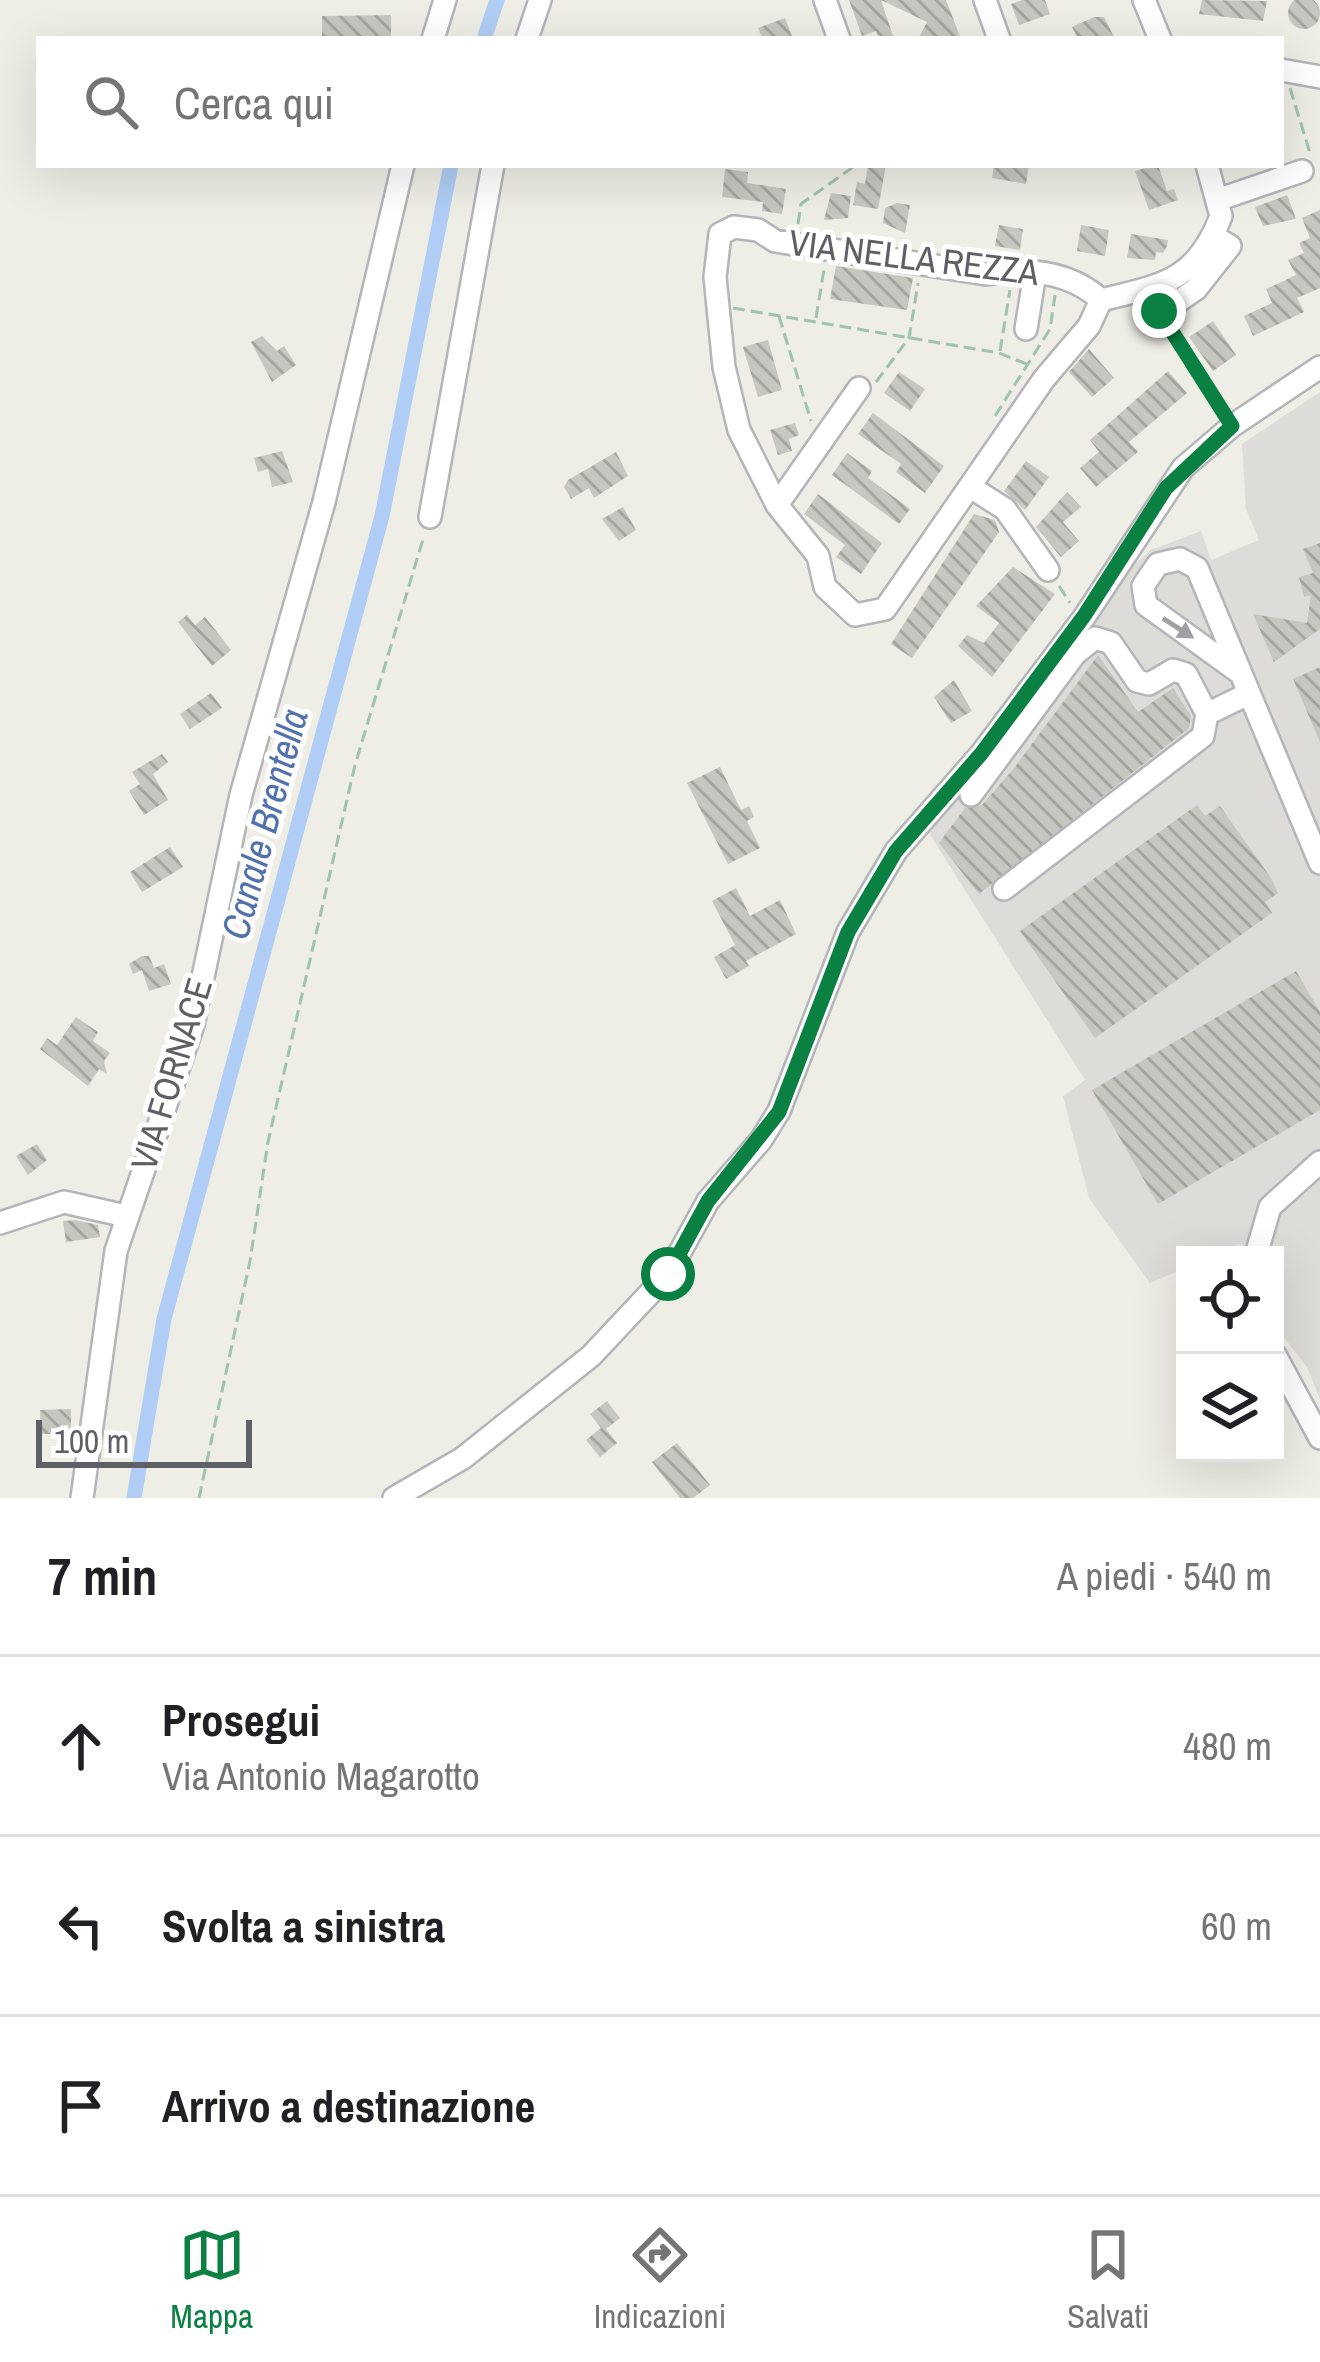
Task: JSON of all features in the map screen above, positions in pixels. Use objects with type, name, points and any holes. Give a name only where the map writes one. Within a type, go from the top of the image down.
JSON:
[{"type":"street","points":[[434,36],[445,0]]},
{"type":"street","points":[[528,36],[540,0]]},
{"type":"street","points":[[824,0],[837,36]]},
{"type":"street","points":[[985,0],[998,36]]},
{"type":"street","points":[[1144,0],[1159,36]]},
{"type":"street","points":[[1285,77],[1320,77]]},
{"type":"street","name":"VIA FORNACE","points":[[82,1498],[107,1295],[126,1216],[194,1025],[235,818],[361,358],[402,168]]},
{"type":"street","points":[[430,517],[493,168]]},
{"type":"street","points":[[1101,300],[1163,286],[1187,269],[1213,236],[1220,200],[1208,168]]},
{"type":"street","points":[[1220,200],[1302,171]]},
{"type":"street","name":"VIA NELLA REZZA","points":[[734,227],[796,244],[986,274],[1035,273],[1101,300],[1089,326],[1035,370],[1012,427],[885,609],[855,615],[825,587],[818,556],[777,505],[740,430],[724,367],[722,309],[715,278],[720,234],[734,227]]},
{"type":"street","points":[[1026,329],[1035,273]]},
{"type":"street","points":[[394,1498],[463,1458],[591,1356],[668,1274],[708,1201],[779,1112],[848,932],[896,851],[981,754],[1084,616],[1166,488],[1232,426],[1320,368]]},
{"type":"street","points":[[777,505],[859,388]]},
{"type":"street","points":[[972,488],[1005,509],[1048,570]]},
{"type":"street","points":[[1244,683],[1146,605],[1143,586],[1158,563],[1180,559],[1197,568],[1320,863]]},
{"type":"street","points":[[971,795],[1067,664],[1095,638],[1112,644],[1137,681],[1149,684],[1173,670],[1186,674],[1207,714],[1203,736],[1004,890]]},
{"type":"street","points":[[1207,714],[1244,683]]},
{"type":"street","points":[[1259,1246],[1270,1207],[1320,1162]]},
{"type":"street","points":[[0,1223],[64,1202],[126,1216]]},
{"type":"street","points":[[1284,1372],[1320,1438]]},
{"type":"path","points":[[1285,77],[1312,149],[1302,171]]},
{"type":"path","points":[[796,244],[801,204],[852,168]]},
{"type":"path","points":[[815,322],[827,249]]},
{"type":"path","points":[[859,388],[864,380],[872,387],[909,338],[922,264]]},
{"type":"path","points":[[999,353],[1035,273]]},
{"type":"path","points":[[1012,427],[993,415],[1035,370],[1051,329],[1035,273]]},
{"type":"path","points":[[722,309],[999,353],[1035,370]]},
{"type":"path","points":[[1159,311],[1232,426]]},
{"type":"path","points":[[779,316],[818,446]]},
{"type":"path","points":[[199,1498],[250,1261],[268,1142],[355,765],[430,517]]},
{"type":"path","points":[[1048,570],[1084,616]]},
{"type":"shaded area","points":[[1320,392],[1320,1399],[1307,1367],[1284,1338],[1284,1246],[1176,1246],[1176,1272],[1150,1283],[1089,1198],[1063,1096],[1085,1080],[929,833],[1120,577],[1151,550],[1201,531],[1211,560],[1259,540],[1246,509],[1242,444]]},
{"type":"building","points":[[1297,-1],[1311,-1],[1319,7],[1319,19],[1310,28],[1298,28],[1289,19],[1289,7]]},
{"type":"building","points":[[849,0],[881,0],[893,36],[878,36],[876,31],[862,36]]},
{"type":"building","points":[[881,0],[946,0],[960,36],[920,36],[927,22]]},
{"type":"building","points":[[1045,0],[1050,14],[1019,25],[1011,4]]},
{"type":"building","points":[[1202,0],[1267,1],[1263,21],[1199,14]]},
{"type":"building","points":[[391,15],[391,36],[322,36],[322,16]]},
{"type":"building","points":[[1104,17],[1114,36],[1076,36],[1072,27]]},
{"type":"building","points":[[785,18],[792,36],[761,36],[758,28]]},
{"type":"building","points":[[868,168],[885,168],[878,209],[853,205],[857,182],[865,184]]},
{"type":"building","points":[[994,168],[1029,168],[1026,184],[992,178]]},
{"type":"building","points":[[1159,168],[1167,191],[1174,189],[1178,200],[1149,210],[1135,171]]},
{"type":"building","points":[[725,169],[748,172],[747,183],[786,189],[782,214],[762,211],[763,202],[722,197]]},
{"type":"building","points":[[831,193],[851,196],[848,218],[824,220]]},
{"type":"building","points":[[1287,195],[1296,219],[1263,226],[1255,207]]},
{"type":"building","points":[[910,205],[905,233],[883,223],[885,208]]},
{"type":"building","points":[[1320,210],[1320,288],[1297,298],[1304,312],[1253,336],[1244,316],[1272,303],[1266,289],[1296,275],[1288,260],[1304,253],[1299,243],[1310,238],[1302,218]]},
{"type":"building","points":[[999,225],[1023,229],[1020,250],[995,246]]},
{"type":"building","points":[[1081,225],[1109,230],[1105,256],[1077,251]]},
{"type":"building","points":[[1131,234],[1168,240],[1167,246],[1163,253],[1156,252],[1155,260],[1127,258]]},
{"type":"building","points":[[836,266],[913,278],[907,310],[830,299]]},
{"type":"building","points":[[1213,321],[1236,355],[1213,371],[1189,337]]},
{"type":"building","points":[[262,336],[277,351],[284,346],[296,365],[272,382],[251,342]]},
{"type":"building","points":[[768,340],[782,390],[758,397],[743,347]]},
{"type":"building","points":[[1089,349],[1114,378],[1092,397],[1069,372]]},
{"type":"building","points":[[1168,371],[1187,393],[1129,442],[1138,452],[1096,487],[1080,468],[1099,452],[1090,440]]},
{"type":"building","points":[[899,372],[925,389],[910,411],[884,393]]},
{"type":"building","points":[[873,413],[944,466],[925,493],[896,472],[901,464],[858,434]]},
{"type":"building","points":[[795,423],[799,435],[789,439],[792,451],[778,455],[770,430]]},
{"type":"building","points":[[282,451],[293,482],[272,487],[268,469],[258,472],[254,458]]},
{"type":"building","points":[[616,452],[628,476],[594,498],[589,488],[571,499],[564,487],[568,480]]},
{"type":"building","points":[[847,453],[872,471],[868,478],[910,509],[899,524],[832,475]]},
{"type":"building","points":[[1026,461],[1049,477],[1025,510],[1004,491]]},
{"type":"building","points":[[1067,492],[1081,507],[1063,522],[1079,541],[1061,557],[1036,527]]},
{"type":"building","points":[[818,494],[882,543],[861,574],[836,557],[845,545],[804,514]]},
{"type":"building","points":[[623,507],[636,530],[619,541],[602,519]]},
{"type":"building","points":[[974,514],[995,520],[999,532],[912,658],[891,644]]},
{"type":"building","points":[[1320,543],[1320,629],[1274,662],[1253,614],[1307,623],[1311,595],[1304,597],[1299,577],[1313,573],[1303,549]]},
{"type":"building","points":[[1013,567],[1055,594],[992,677],[958,646],[967,635],[984,643],[999,623],[976,606]]},
{"type":"building","points":[[187,615],[195,625],[205,617],[231,650],[212,666],[178,622]]},
{"type":"building","points":[[1098,655],[1138,712],[1173,688],[1191,716],[1189,728],[979,894],[939,843],[965,808],[982,805],[1014,768]]},
{"type":"building","points":[[1320,667],[1320,742],[1293,679]]},
{"type":"building","points":[[954,680],[972,711],[951,723],[934,697]]},
{"type":"building","points":[[211,693],[222,708],[190,729],[180,714]]},
{"type":"building","points":[[162,754],[168,762],[153,774],[168,800],[144,815],[129,791],[140,784],[132,772]]},
{"type":"building","points":[[720,767],[741,810],[749,806],[754,817],[747,821],[760,848],[728,864],[687,783]]},
{"type":"building","points":[[1197,805],[1205,816],[1220,806],[1271,878],[1278,893],[1265,902],[1272,913],[1095,1038],[1020,931]]},
{"type":"building","points":[[170,847],[183,867],[142,892],[130,872]]},
{"type":"building","points":[[736,888],[750,916],[780,900],[796,934],[746,961],[749,966],[726,979],[714,957],[735,945],[712,901]]},
{"type":"building","points":[[149,956],[154,968],[164,964],[171,984],[149,991],[142,970],[133,974],[129,964]]},
{"type":"building","points":[[1296,971],[1320,1012],[1320,1110],[1158,1204],[1092,1090]]},
{"type":"building","points":[[76,1017],[98,1032],[93,1041],[110,1053],[104,1061],[107,1074],[99,1069],[88,1086],[40,1049],[47,1038],[57,1045]]},
{"type":"building","points":[[37,1144],[47,1160],[28,1175],[16,1156]]},
{"type":"building","points":[[63,1221],[98,1225],[100,1237],[66,1242]]},
{"type":"building","points":[[607,1401],[620,1418],[606,1429],[617,1443],[600,1457],[586,1440],[601,1428],[590,1414]]},
{"type":"building","points":[[71,1409],[71,1434],[41,1434],[40,1410]]},
{"type":"building","points":[[677,1443],[710,1485],[693,1498],[680,1498],[652,1462]]},
{"type":"waterway","name":"Canale Brentella","points":[[485,36],[497,0]]},
{"type":"waterway","name":"Canale Brentella","points":[[134,1498],[164,1319],[382,516],[450,168]]},
{"type":"route","points":[[668,1274],[708,1201],[779,1112],[848,932],[896,851],[981,754],[1084,616],[1166,488],[1202,449],[1232,426],[1164,327],[1159,311]]}]
